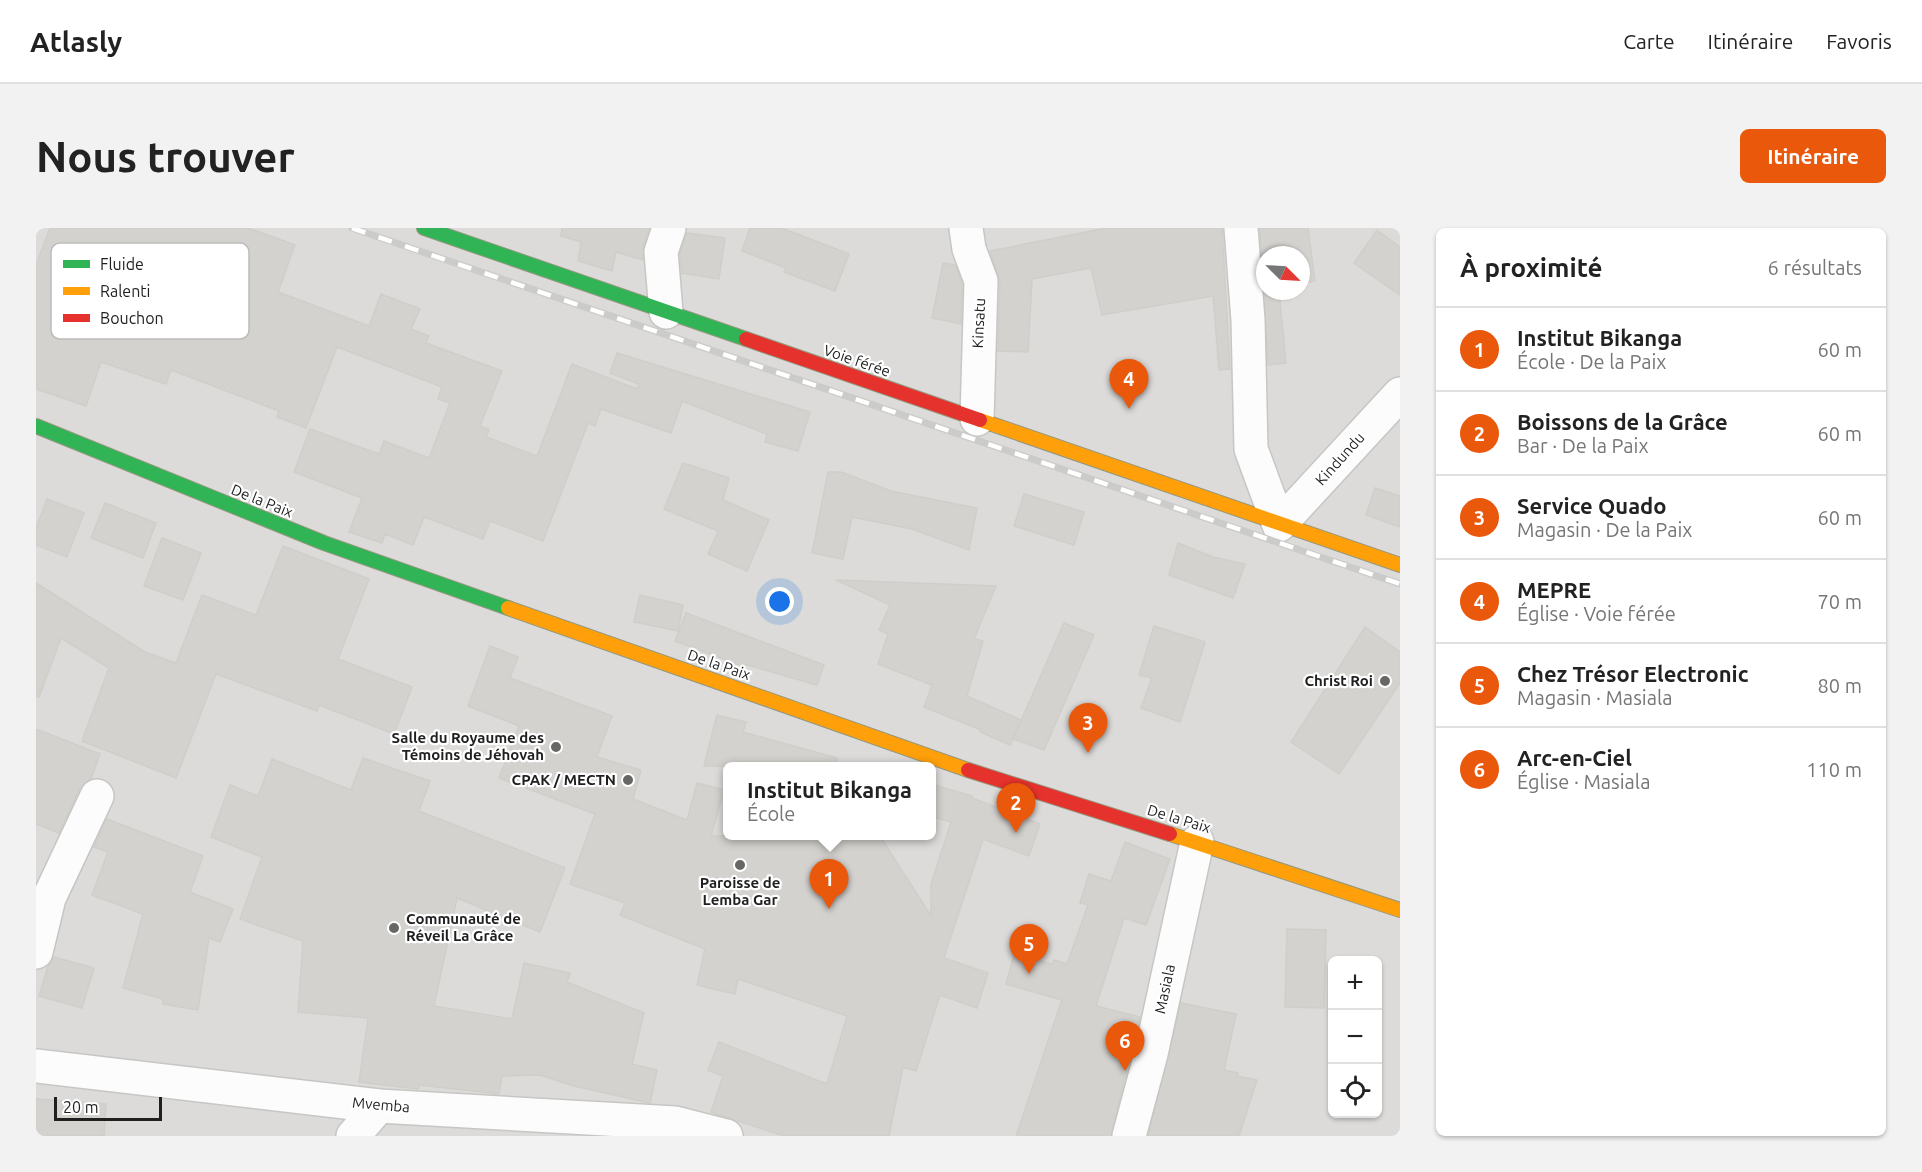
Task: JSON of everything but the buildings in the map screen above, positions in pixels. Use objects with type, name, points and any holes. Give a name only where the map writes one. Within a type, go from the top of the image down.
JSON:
[{"type":"street","name":"Voie férée","points":[[424,228],[1400,566]]},
{"type":"street","points":[[666,312],[661,252],[669,228]]},
{"type":"street","name":"Kinsatu","points":[[966,228],[969,249],[981,281],[977,419]]},
{"type":"street","points":[[1241,228],[1248,320],[1251,449],[1280,525]]},
{"type":"street","name":"Kindundu","points":[[1280,525],[1400,393]]},
{"type":"street","name":"De la Paix","points":[[36,426],[324,543],[993,779],[1197,842],[1400,910]]},
{"type":"street","points":[[36,952],[49,898],[97,796]]},
{"type":"street","name":"Masiala","points":[[1129,1136],[1151,1054],[1197,842]]},
{"type":"street","name":"Mvemba","points":[[36,1066],[379,1106],[675,1129],[726,1136]]},
{"type":"street","points":[[353,1136],[379,1106]]},
{"type":"shaded area","points":[[36,228],[1400,228],[1400,1136],[36,1136]]},
{"type":"railway","points":[[352,228],[1400,584]]},
{"type":"traffic: fast","points":[[424,228],[746,339]]},
{"type":"traffic: fast","points":[[36,426],[324,543],[508,608]]},
{"type":"traffic: slow","points":[[980,420],[1400,565]]},
{"type":"traffic: slow","points":[[508,608],[968,770]]},
{"type":"traffic: slow","points":[[1170,834],[1400,910]]},
{"type":"traffic: jam","points":[[746,339],[980,420]]},
{"type":"traffic: jam","points":[[968,770],[1170,834]]},
{"type":"place","name":"MEPRE","points":[[1129,409]]},
{"type":"place","name":"Christ Roi","points":[[1385,681]]},
{"type":"place","name":"Salle du Royaume des Témoins de Jéhovah","points":[[556,747]]},
{"type":"place","name":"Service Quado","points":[[1088,753]]},
{"type":"place","name":"CPAK / MECTN","points":[[628,780]]},
{"type":"place","name":"Boissons de la Grâce","points":[[1016,833]]},
{"type":"place","name":"Paroisse de Lemba Gar","points":[[740,865]]},
{"type":"place","name":"Institut Bikanga","points":[[829,909]]},
{"type":"place","name":"Communauté de Réveil La Grâce","points":[[394,928]]},
{"type":"place","name":"Chez Trésor Electronic","points":[[1029,974]]},
{"type":"place","name":"Arc-en-Ciel","points":[[1125,1071]]}]
